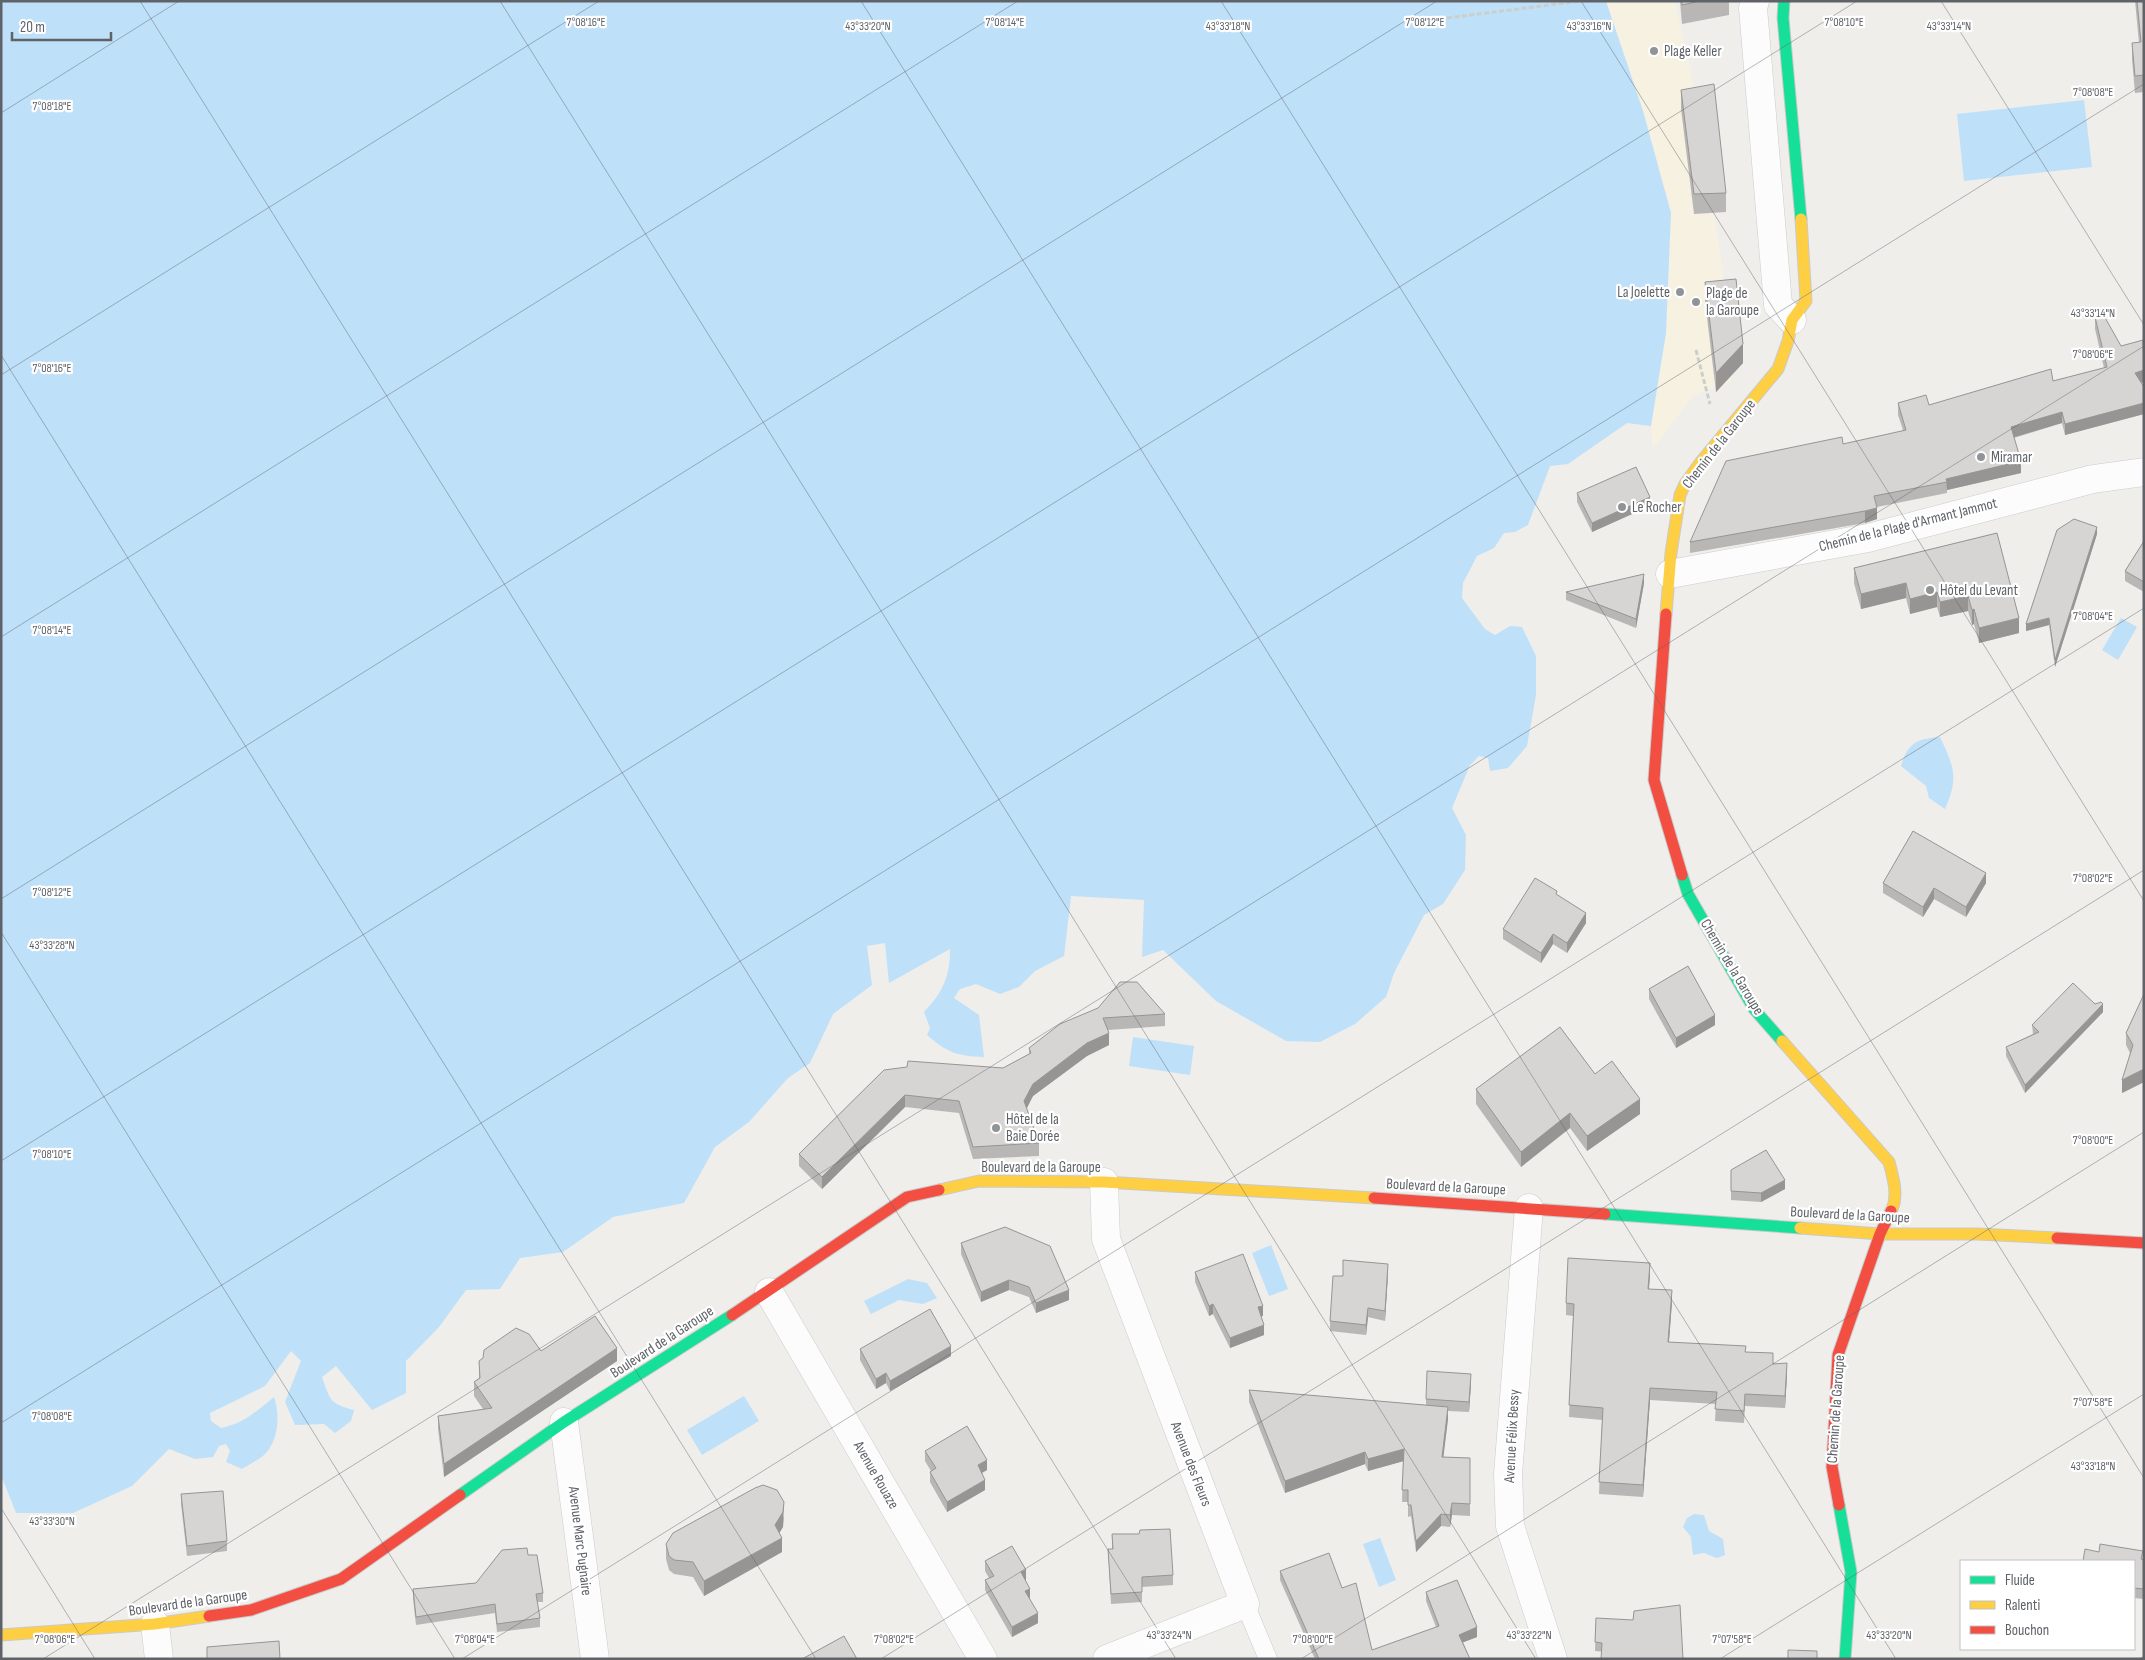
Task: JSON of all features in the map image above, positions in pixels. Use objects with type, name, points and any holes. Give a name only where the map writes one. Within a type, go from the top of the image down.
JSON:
[{"type":"street","points":[[1755,1],[1753,8],[1778,305],[1792,320]]},
{"type":"street","name":"Chemin de la Garoupe","points":[[1784,1],[1806,301],[1792,320],[1788,341],[1778,369],[1685,484],[1680,496],[1674,529],[1654,780],[1688,894],[1754,1009],[1889,1162],[1894,1180],[1894,1206],[1880,1234],[1838,1355],[1832,1467],[1851,1572],[1845,1659]]},
{"type":"street","name":"Chemin de la Plage d'Armant Jammot","points":[[1670,574],[1868,538],[2093,479],[2144,472]]},
{"type":"street","name":"Boulevard de la Garoupe","points":[[1,1635],[156,1624],[251,1610],[341,1579],[564,1422],[769,1292],[907,1198],[979,1182],[1104,1182],[1529,1208],[1880,1234],[1977,1234],[2144,1243]]},
{"type":"street","name":"Avenue des Fleurs","points":[[1104,1182],[1106,1239],[1245,1604]]},
{"type":"street","name":"Avenue Félix Bessy","points":[[1529,1208],[1508,1474],[1510,1526],[1554,1659]]},
{"type":"street","name":"Avenue Rouaze","points":[[769,1292],[983,1659]]},
{"type":"street","name":"Avenue Marc Pugnaire","points":[[564,1422],[595,1659]]},
{"type":"street","points":[[1107,1659],[1245,1604]]},
{"type":"street","points":[[156,1624],[159,1659]]},
{"type":"lane","points":[[1245,1604],[1268,1659]]},
{"type":"path","points":[[1447,18],[1581,1]]},
{"type":"sand","name":"Plage de la Garoupe","points":[[1606,1],[1675,1],[1697,101],[1723,271],[1731,381],[1694,395],[1653,449],[1651,426],[1671,213],[1643,111]]},
{"type":"water","points":[[1,1],[1606,1],[1643,111],[1671,213],[1666,333],[1651,426],[1627,423],[1568,464],[1550,466],[1528,525],[1515,532],[1504,533],[1494,548],[1477,556],[1463,583],[1462,598],[1485,629],[1495,635],[1510,626],[1522,627],[1536,656],[1536,695],[1527,746],[1508,768],[1490,771],[1488,758],[1479,756],[1470,765],[1452,808],[1466,835],[1465,870],[1443,904],[1424,915],[1394,973],[1386,997],[1355,1024],[1320,1042],[1286,1041],[1216,1001],[1163,950],[1142,957],[1144,900],[1071,896],[1064,956],[1035,971],[1019,987],[1000,994],[976,984],[960,989],[954,998],[979,1015],[984,1057],[975,1057],[947,1050],[927,1035],[930,1028],[924,1012],[941,991],[944,984],[949,968],[950,949],[889,983],[885,943],[867,946],[872,985],[833,1014],[810,1063],[788,1078],[749,1122],[715,1147],[684,1203],[613,1217],[563,1252],[520,1258],[500,1289],[466,1290],[439,1327],[406,1361],[406,1393],[372,1410],[336,1366],[322,1377],[332,1400],[340,1406],[354,1410],[351,1421],[335,1433],[324,1424],[295,1425],[285,1402],[301,1361],[291,1351],[265,1386],[210,1413],[211,1421],[221,1428],[229,1426],[249,1416],[274,1397],[277,1411],[277,1427],[273,1442],[263,1456],[242,1469],[226,1462],[230,1451],[226,1444],[219,1446],[213,1457],[195,1459],[169,1449],[132,1486],[73,1513],[16,1513],[1,1475]]},
{"type":"water","points":[[2084,100],[2092,167],[1964,181],[1957,114]]},
{"type":"water","points":[[2121,618],[2137,627],[2118,660],[2102,650]]},
{"type":"water","points":[[1940,737],[1949,756],[1953,772],[1952,788],[1945,809],[1929,798],[1926,786],[1901,766],[1907,752],[1914,744],[1925,739]]},
{"type":"water","points":[[1133,1037],[1194,1046],[1190,1075],[1129,1066]]},
{"type":"water","points":[[1271,1245],[1288,1289],[1269,1296],[1252,1253]]},
{"type":"water","points":[[908,1279],[927,1283],[937,1298],[923,1304],[899,1300],[871,1314],[864,1301]]},
{"type":"water","points":[[744,1396],[759,1421],[702,1455],[687,1430]]},
{"type":"water","points":[[1694,1514],[1704,1515],[1709,1531],[1723,1539],[1725,1555],[1717,1558],[1704,1553],[1693,1555],[1691,1537],[1683,1527],[1687,1518]]},
{"type":"water","points":[[1380,1538],[1396,1580],[1379,1587],[1363,1544]]},
{"type":"building","points":[[1682,1],[1700,1],[1682,5]]},
{"type":"building","points":[[2137,1],[2144,1],[2144,75],[2135,76],[2132,43],[2141,42]]},
{"type":"building","points":[[1714,84],[1726,193],[1694,194],[1681,90]]},
{"type":"building","points":[[1736,279],[1743,344],[1716,373],[1705,282]]},
{"type":"building","points":[[2103,314],[2121,346],[2143,340],[2144,370],[2135,373],[2144,387],[2144,403],[2065,424],[2062,412],[2011,427],[2021,461],[1946,479],[1947,482],[1874,496],[1877,508],[1690,542],[1726,461],[1842,437],[1843,444],[1906,430],[1898,403],[1926,395],[1929,405],[2051,369],[2053,381],[2107,367],[2095,317]]},
{"type":"building","points":[[1636,467],[1650,497],[1592,523],[1577,493]]},
{"type":"building","points":[[2074,519],[2097,527],[2055,660],[2049,618],[2026,624],[2057,530]]},
{"type":"building","name":"Hôtel du Levant","points":[[1997,533],[2019,618],[1979,628],[1968,596],[1940,602],[1937,592],[1910,599],[1906,583],[1861,594],[1854,568]]},
{"type":"building","points":[[2144,541],[2144,582],[2125,571]]},
{"type":"building","points":[[1644,574],[1636,619],[1566,592]]},
{"type":"building","points":[[1913,831],[1986,873],[1966,907],[1934,888],[1923,907],[1883,883]]},
{"type":"building","points":[[1535,878],[1557,891],[1556,894],[1586,913],[1567,943],[1553,934],[1541,953],[1503,929]]},
{"type":"building","points":[[1688,966],[1715,1015],[1676,1038],[1649,989]]},
{"type":"building","points":[[1120,982],[1137,982],[1165,1014],[1103,1018],[1109,1033],[1087,1043],[1033,1084],[1024,1101],[1039,1143],[973,1147],[959,1101],[905,1095],[822,1177],[799,1154],[884,1070],[907,1067],[908,1061],[1003,1068],[1031,1053],[1029,1048],[1060,1024],[1098,1008]]},
{"type":"building","points":[[2073,983],[2095,1004],[2101,1002],[2103,1004],[2025,1085],[2006,1047],[2039,1032],[2032,1025]]},
{"type":"building","points":[[2144,994],[2144,1069],[2122,1080],[2133,1045],[2126,1033]]},
{"type":"building","points":[[1560,1027],[1595,1074],[1612,1061],[1640,1099],[1587,1136],[1570,1113],[1521,1152],[1476,1089]]},
{"type":"building","points":[[1766,1150],[1785,1180],[1761,1193],[1731,1191],[1731,1170]]},
{"type":"building","points":[[1005,1227],[1050,1246],[1069,1290],[1036,1303],[1029,1287],[1009,1280],[981,1292],[961,1243]]},
{"type":"building","points":[[1243,1254],[1263,1306],[1258,1307],[1264,1325],[1230,1338],[1213,1304],[1209,1306],[1195,1272]]},
{"type":"building","points":[[1568,1258],[1650,1263],[1648,1289],[1672,1290],[1668,1342],[1746,1346],[1745,1352],[1773,1353],[1773,1364],[1787,1363],[1785,1396],[1745,1394],[1744,1411],[1715,1409],[1717,1392],[1650,1388],[1643,1485],[1599,1482],[1603,1408],[1569,1405],[1574,1304],[1566,1303]]},
{"type":"building","points":[[1343,1260],[1388,1264],[1385,1311],[1368,1308],[1366,1325],[1330,1321],[1333,1276],[1343,1276]]},
{"type":"building","points":[[930,1309],[951,1346],[890,1381],[886,1373],[876,1379],[860,1349]]},
{"type":"building","points":[[595,1316],[617,1348],[444,1464],[438,1416],[492,1408],[474,1382],[480,1378],[479,1361],[483,1358],[484,1350],[516,1328],[529,1334],[541,1351]]},
{"type":"building","points":[[1427,1371],[1471,1374],[1469,1402],[1426,1399]]},
{"type":"building","points":[[1249,1390],[1448,1407],[1442,1457],[1470,1458],[1470,1504],[1452,1503],[1450,1515],[1441,1514],[1416,1541],[1411,1505],[1408,1505],[1408,1490],[1402,1490],[1404,1449],[1368,1459],[1365,1452],[1285,1481]]},
{"type":"building","points":[[967,1426],[987,1460],[978,1465],[985,1480],[947,1502],[930,1472],[936,1468],[925,1451]]},
{"type":"building","points":[[763,1485],[777,1490],[784,1502],[783,1512],[775,1525],[782,1538],[704,1581],[693,1562],[674,1560],[669,1556],[666,1544],[673,1533]]},
{"type":"building","points":[[223,1491],[227,1541],[187,1546],[181,1494]]},
{"type":"building","points":[[1170,1529],[1173,1575],[1142,1577],[1142,1592],[1111,1594],[1108,1549],[1113,1549],[1112,1534],[1139,1534],[1140,1530]]},
{"type":"building","points":[[2100,1544],[2143,1551],[2141,1559],[2144,1560],[2144,1589],[2135,1588],[2135,1560],[2083,1560],[2085,1549],[2099,1552]]},
{"type":"building","points":[[1012,1546],[1026,1570],[1021,1572],[1030,1589],[1025,1591],[1038,1613],[1012,1627],[985,1580],[994,1576],[985,1561]]},
{"type":"building","points":[[527,1548],[528,1555],[537,1555],[543,1593],[536,1594],[540,1618],[497,1624],[495,1604],[416,1617],[413,1589],[476,1583],[502,1550]]},
{"type":"building","points":[[1329,1553],[1342,1588],[1356,1583],[1372,1650],[1439,1626],[1426,1592],[1457,1580],[1477,1627],[1459,1635],[1470,1659],[1319,1659],[1280,1571]]},
{"type":"building","points":[[1680,1605],[1683,1659],[1601,1659],[1602,1643],[1595,1642],[1596,1618],[1633,1620],[1634,1611]]},
{"type":"building","points":[[844,1636],[857,1659],[802,1659]]},
{"type":"building","points":[[279,1641],[280,1659],[207,1659],[207,1647]]},
{"type":"building","points":[[1788,1650],[1817,1651],[1817,1659],[1788,1659]]},
{"type":"traffic: fast","points":[[1784,1],[1783,18],[1801,219]]},
{"type":"traffic: fast","points":[[1682,875],[1688,894],[1754,1009],[1782,1041]]},
{"type":"traffic: fast","points":[[1605,1214],[1800,1228]]},
{"type":"traffic: fast","points":[[460,1495],[564,1422],[732,1315]]},
{"type":"traffic: fast","points":[[1839,1505],[1851,1572],[1845,1659]]},
{"type":"traffic: slow","points":[[1666,614],[1671,553],[1680,495],[1685,484],[1700,463],[1778,369],[1788,341],[1792,320],[1806,301],[1801,219]]},
{"type":"traffic: slow","points":[[1782,1041],[1889,1162],[1895,1193],[1895,1200],[1891,1211]]},
{"type":"traffic: slow","points":[[939,1190],[979,1181],[1104,1182],[1374,1198]]},
{"type":"traffic: slow","points":[[1800,1228],[1880,1234],[1977,1234],[2057,1238]]},
{"type":"traffic: slow","points":[[1,1635],[155,1624],[209,1616]]},
{"type":"traffic: jam","points":[[1666,614],[1654,780],[1682,875]]},
{"type":"traffic: jam","points":[[732,1315],[907,1197],[939,1190]]},
{"type":"traffic: jam","points":[[1374,1198],[1605,1214]]},
{"type":"traffic: jam","points":[[1839,1505],[1832,1467],[1838,1355],[1880,1234],[1891,1211]]},
{"type":"traffic: jam","points":[[2057,1238],[2144,1243]]},
{"type":"traffic: jam","points":[[209,1616],[251,1610],[341,1579],[460,1495]]},
{"type":"place","name":"Plage Keller","points":[[1654,51]]},
{"type":"place","name":"La Joelette","points":[[1680,292]]},
{"type":"place","name":"Plage de la Garoupe","points":[[1696,302]]},
{"type":"place","name":"Miramar","points":[[1981,457]]},
{"type":"place","name":"Le Rocher","points":[[1622,507]]},
{"type":"place","name":"Hôtel du Levant","points":[[1930,590]]},
{"type":"place","name":"Hôtel de la Baie Dorée","points":[[996,1128]]}]
